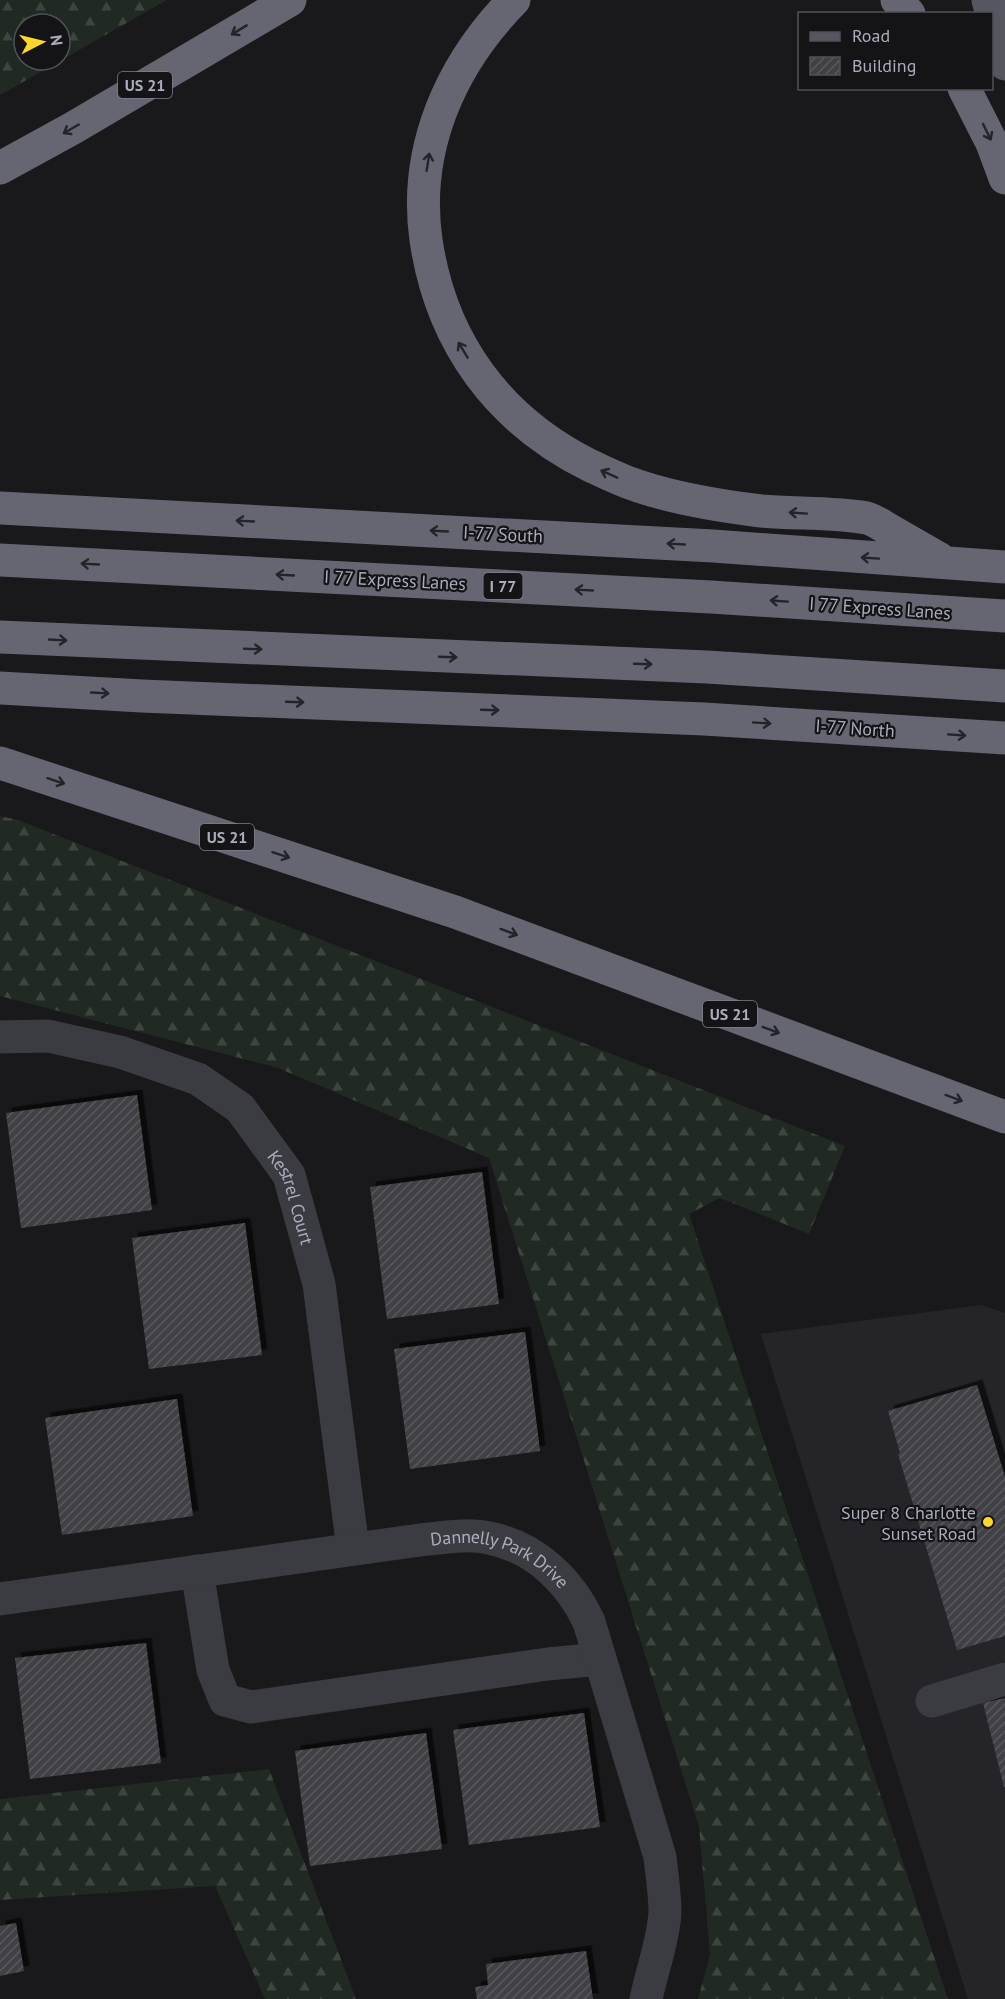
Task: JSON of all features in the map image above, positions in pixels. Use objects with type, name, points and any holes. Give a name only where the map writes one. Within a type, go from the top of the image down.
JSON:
[{"type":"highway","name":"US 21","points":[[0,168],[73,128],[290,0]]},
{"type":"highway","points":[[514,0],[479,38],[450,87],[431,141],[424,196],[424,226],[434,284],[455,337],[489,387],[538,435],[566,453],[636,486],[677,497],[760,511],[869,519],[950,564]]},
{"type":"highway","points":[[897,0],[907,12]]},
{"type":"highway","points":[[965,90],[992,143],[1005,178]]},
{"type":"highway","name":"I-77 South","points":[[0,508],[713,546],[1005,567]]},
{"type":"highway","name":"I 77 Express Lanes","points":[[0,560],[711,597],[1005,616]]},
{"type":"highway","points":[[0,637],[695,666],[1005,686]]},
{"type":"highway","name":"I-77 North","points":[[0,688],[704,719],[1005,738]]},
{"type":"highway","name":"US 21","points":[[0,763],[455,912],[1005,1117]]},
{"type":"main road","points":[[993,19],[1005,64]]},
{"type":"street","name":"Kestrel Court","points":[[0,1037],[48,1036],[120,1052],[198,1079],[240,1108],[289,1175],[319,1284],[353,1549]]},
{"type":"street","name":"Dannelly Park Drive","points":[[1,1593],[197,1571],[420,1540],[467,1536],[488,1537],[506,1542],[530,1554],[554,1571],[569,1587],[580,1602],[589,1622],[660,1857],[665,1914],[660,1947],[646,1999]]},
{"type":"street","points":[[197,1571],[213,1670],[225,1700],[251,1707],[548,1664],[600,1659]]},
{"type":"street","points":[[932,1701],[1005,1679]]},
{"type":"shaded area","points":[[981,1305],[1005,1313],[1005,1999],[968,1999],[761,1334]]},
{"type":"green space","points":[[0,0],[167,0],[72,54],[72,12],[12,12],[12,72],[40,72],[0,95]]},
{"type":"green space","points":[[0,816],[18,820],[845,1146],[809,1234],[720,1198],[689,1214],[948,1999],[698,1999],[710,1955],[699,1827],[489,1158],[278,1068],[0,996]]},
{"type":"green space","points":[[269,1769],[356,1999],[265,1999],[215,1886],[0,1900],[0,1799]]},
{"type":"building","points":[[137,1095],[152,1210],[21,1228],[6,1113]]},
{"type":"building","points":[[482,1172],[499,1304],[387,1319],[370,1187]]},
{"type":"building","points":[[245,1223],[262,1355],[149,1369],[132,1238]]},
{"type":"building","points":[[525,1332],[540,1451],[410,1469],[394,1349]]},
{"type":"building","points":[[977,1385],[1005,1477],[1005,1636],[957,1650],[898,1454],[900,1453],[888,1411]]},
{"type":"building","points":[[177,1399],[193,1516],[62,1535],[45,1418]]},
{"type":"building","points":[[146,1643],[161,1763],[30,1779],[15,1658]]},
{"type":"building","points":[[1005,1698],[1005,1787],[1004,1787],[983,1703]]},
{"type":"building","points":[[584,1713],[600,1827],[469,1845],[453,1730]]},
{"type":"building","points":[[426,1733],[442,1849],[310,1866],[295,1751]]},
{"type":"building","points":[[16,1923],[24,1971],[0,1976],[0,1926]]},
{"type":"building","points":[[586,1951],[593,1999],[477,1999],[475,1987],[488,1985],[486,1964]]},
{"type":"place","name":"Super 8 Charlotte Sunset Road","points":[[988,1522]]}]
